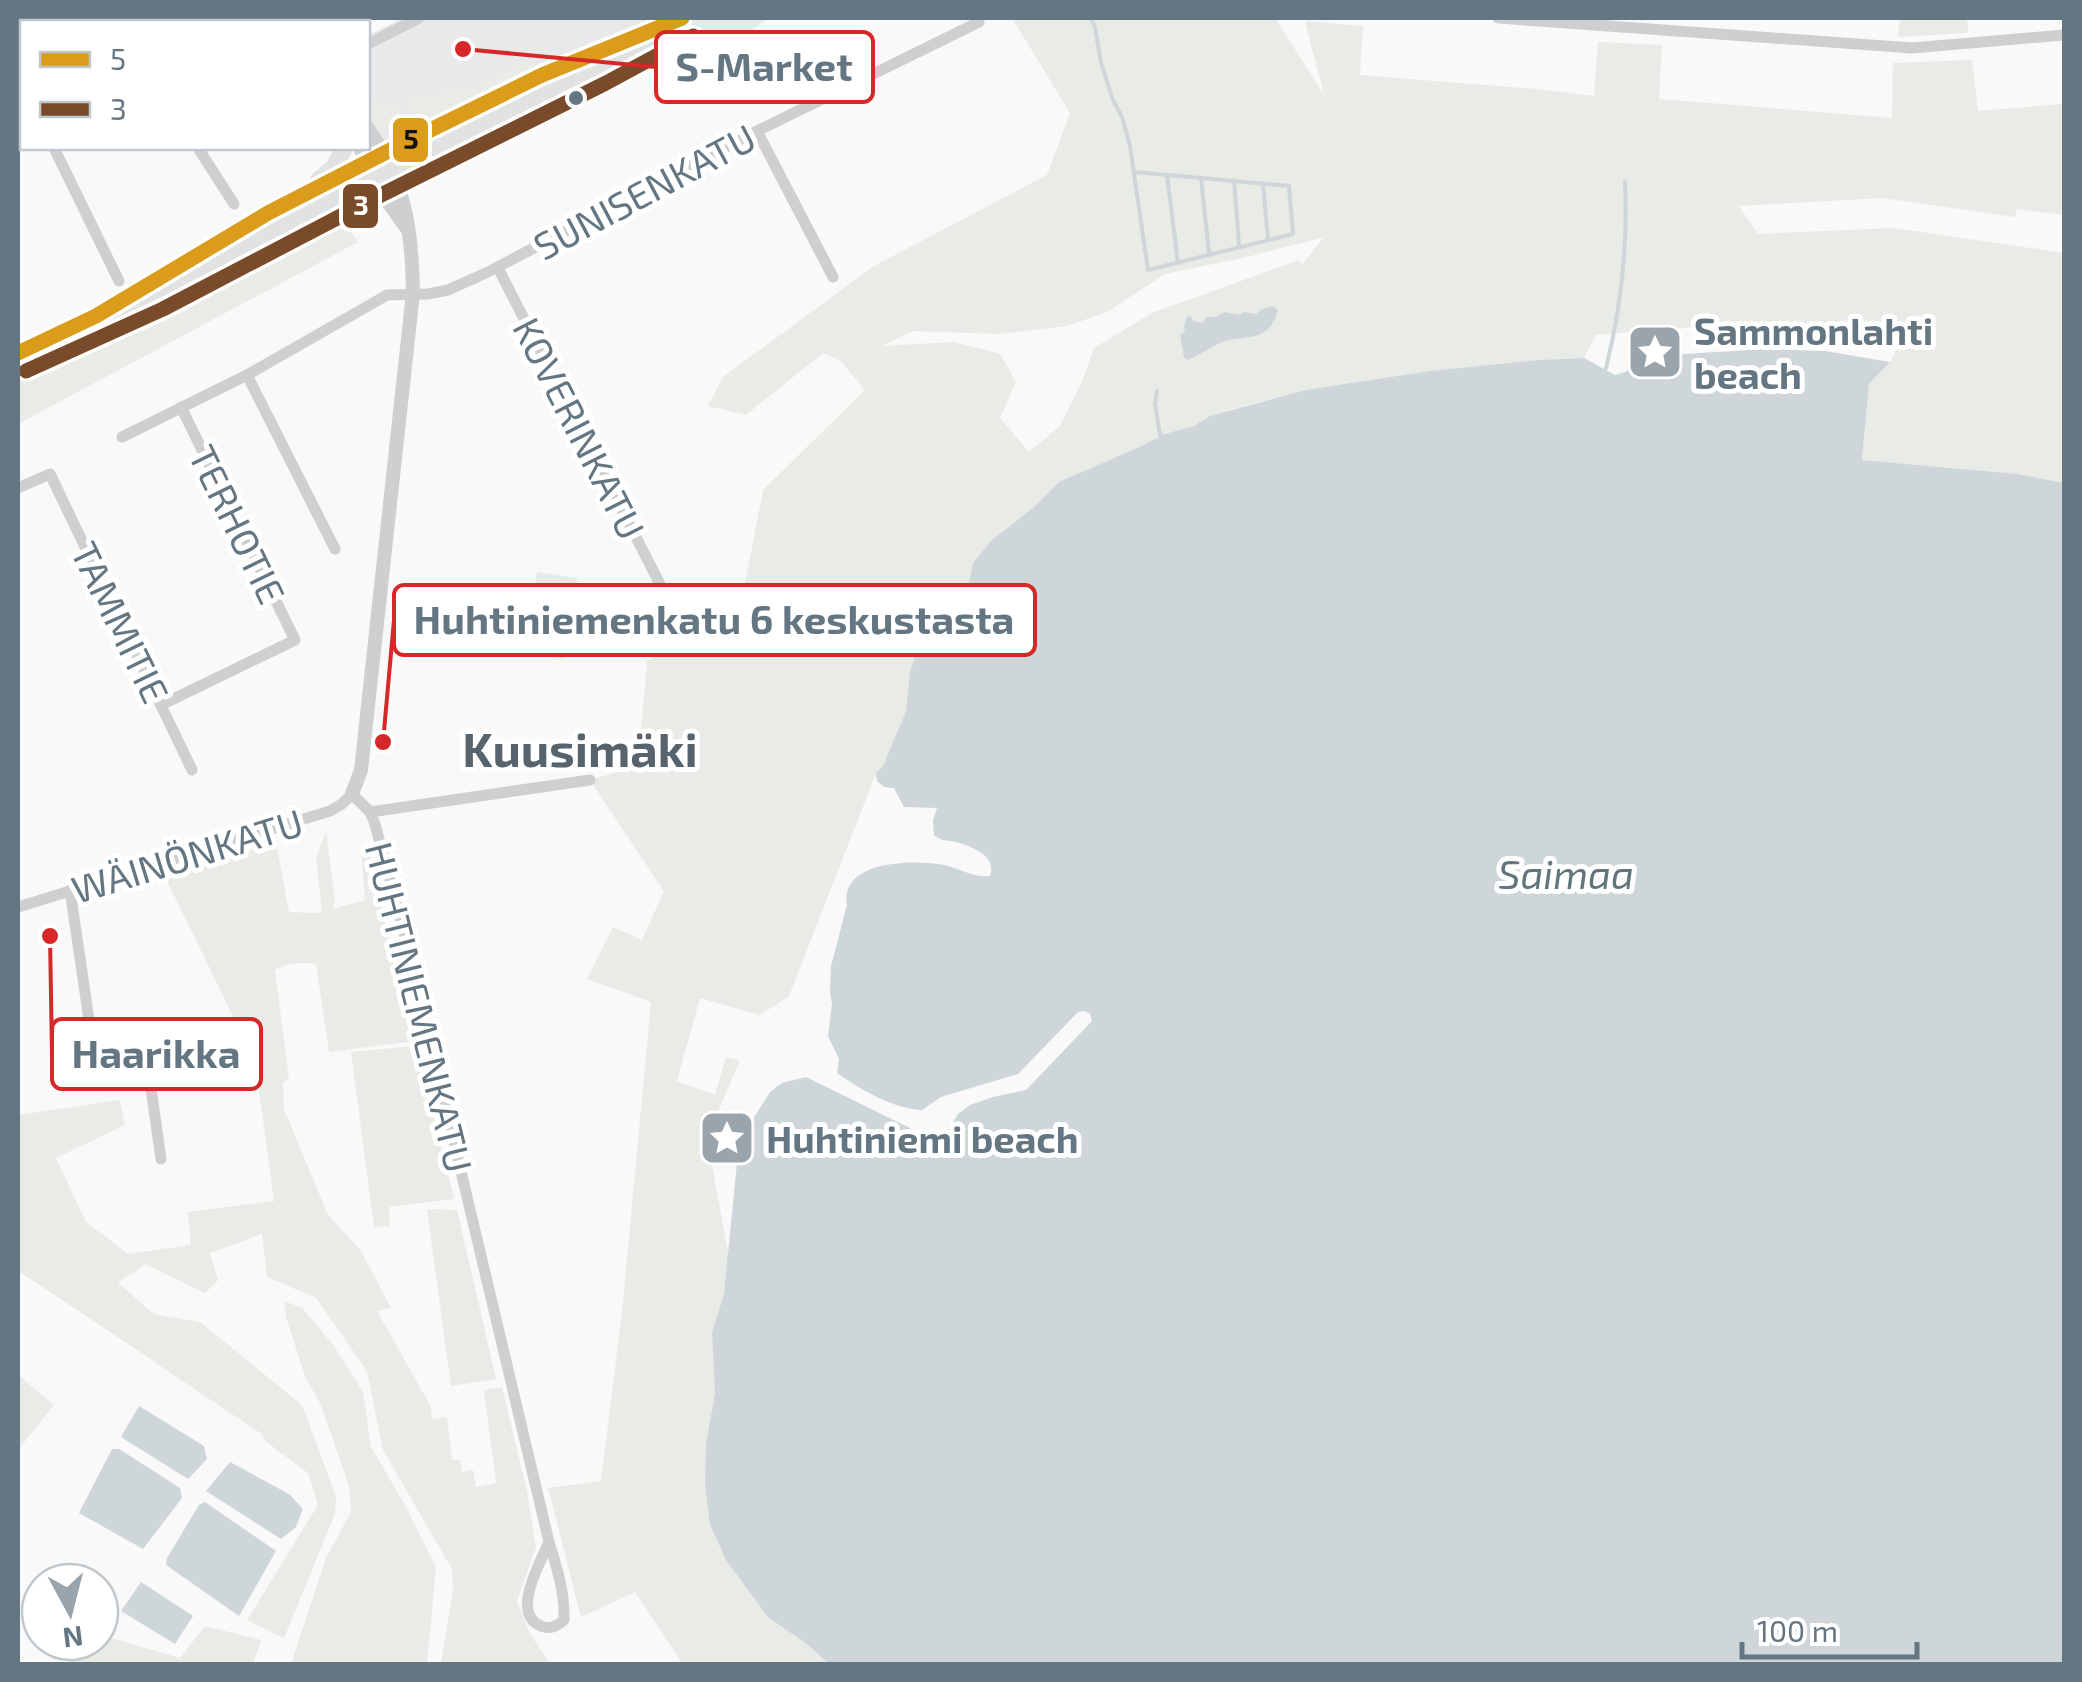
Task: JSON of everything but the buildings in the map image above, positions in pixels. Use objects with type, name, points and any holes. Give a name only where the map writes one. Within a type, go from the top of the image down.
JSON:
[{"type":"main road","points":[[268,213],[542,75],[683,18]]},
{"type":"main road","points":[[96,316],[326,176],[343,150]]},
{"type":"main road","points":[[18,353],[154,290],[374,162]]},
{"type":"street","points":[[370,43],[419,18]]},
{"type":"street","points":[[1498,18],[1912,48],[2064,35]]},
{"type":"street","name":"SUNISENKATU","points":[[122,438],[247,375],[387,295],[448,290],[498,268],[756,131],[979,22]]},
{"type":"street","points":[[756,131],[834,278]]},
{"type":"street","points":[[55,150],[119,281]]},
{"type":"street","points":[[199,150],[234,204]]},
{"type":"street","name":"HUHTINIEMENKATU","points":[[374,162],[404,200],[413,254],[413,293],[370,691],[360,770],[352,794],[370,812],[406,940],[564,1600],[564,1620],[553,1628],[532,1620],[527,1594],[549,1542]]},
{"type":"street","name":"KOVERINKATU","points":[[498,268],[662,588]]},
{"type":"street","points":[[247,375],[335,549]]},
{"type":"street","name":"TERHOTIE","points":[[161,705],[294,640],[182,406]]},
{"type":"street","name":"TAMMITIE","points":[[18,488],[50,474],[192,770]]},
{"type":"street","points":[[370,812],[590,780]]},
{"type":"street","name":"WÄINÖNKATU","points":[[18,907],[330,811],[352,794]]},
{"type":"street","points":[[70,890],[98,1081],[149,1074],[161,1159]]},
{"type":"shaded area","points":[[403,18],[769,18],[746,34],[599,88],[439,162],[384,196],[356,150],[370,150],[370,34]]},
{"type":"shaded area","points":[[1012,18],[1275,18],[1324,95],[1305,21],[1363,26],[1360,75],[1594,96],[1598,42],[1662,45],[1659,99],[1892,118],[1893,63],[1972,60],[1978,111],[2064,104],[2064,215],[2017,209],[2015,217],[1883,198],[1739,206],[1758,234],[1894,228],[2064,253],[2064,483],[2018,474],[1862,460],[1869,384],[1890,362],[1902,339],[1828,327],[1750,325],[1596,335],[1584,358],[1429,371],[1305,390],[1228,410],[904,807],[894,788],[884,787],[875,776],[789,996],[760,1015],[700,998],[677,1081],[715,1095],[726,1057],[740,1060],[712,1126],[709,1149],[729,1258],[724,1294],[712,1332],[715,1393],[706,1444],[705,1484],[807,1644],[829,1664],[683,1664],[635,1592],[581,1617],[548,1488],[601,1481],[622,1312],[651,1002],[587,979],[613,927],[642,940],[664,891],[590,780],[638,766],[647,661],[739,615],[763,490],[865,390],[841,361],[823,353],[746,415],[708,406],[723,377],[874,266],[1047,175],[1070,113]],"holes":[[[1324,237],[1302,265],[1299,260],[1152,313],[1094,348],[1060,426],[1029,452],[1000,418],[1016,382],[1000,354],[954,342],[881,346],[914,331],[1000,334],[1067,326],[1107,312],[1165,274]]]},
{"type":"shaded area","points":[[1900,18],[1967,18],[1968,33],[1898,37]]},
{"type":"shaded area","points":[[526,59],[533,61],[537,69],[420,124],[403,97],[483,82]]},
{"type":"shaded area","points":[[383,99],[396,104],[412,129],[393,133],[382,129],[370,118],[370,102]]},
{"type":"shaded area","points":[[343,220],[358,242],[18,424],[18,372]]},
{"type":"shaded area","points":[[537,572],[577,578],[564,659],[524,652]]},
{"type":"shaded area","points":[[326,832],[333,909],[365,900],[361,848],[368,846],[415,1041],[329,1052],[316,964],[295,964],[275,970],[289,1079],[283,1082],[284,1109],[328,1215],[361,1251],[391,1308],[377,1311],[431,1407],[432,1419],[447,1417],[452,1460],[460,1460],[462,1472],[473,1470],[476,1487],[496,1483],[484,1390],[502,1387],[536,1547],[517,1601],[529,1632],[550,1664],[441,1664],[453,1591],[452,1569],[383,1450],[367,1371],[316,1298],[267,1277],[262,1234],[210,1253],[218,1280],[205,1293],[145,1264],[118,1283],[154,1314],[200,1322],[302,1405],[336,1496],[335,1514],[284,1638],[247,1620],[318,1505],[308,1473],[265,1441],[262,1434],[18,1271],[18,1115],[120,1100],[125,1125],[56,1158],[86,1222],[128,1254],[191,1245],[188,1212],[274,1201],[255,1061],[165,877],[276,842],[289,912],[322,912],[316,858]]},
{"type":"shaded area","points":[[416,1046],[454,1199],[389,1207],[390,1226],[374,1227],[351,1052]]},
{"type":"shaded area","points":[[427,1209],[457,1210],[496,1379],[451,1386]]},
{"type":"shaded area","points":[[284,1301],[302,1308],[334,1346],[363,1392],[371,1447],[436,1568],[427,1664],[291,1664],[326,1558],[351,1512],[349,1486],[321,1405],[305,1376]]},
{"type":"shaded area","points":[[18,1375],[54,1405],[18,1450]]},
{"type":"shaded area","points":[[205,1626],[261,1640],[253,1664],[67,1664],[120,1662],[120,1640],[180,1658]]},
{"type":"water","points":[[1273,306],[1278,310],[1274,322],[1261,334],[1218,344],[1188,360],[1184,357],[1180,334],[1185,332],[1187,317],[1202,323],[1207,317],[1225,312],[1256,314]]},
{"type":"water","name":"Saimaa","points":[[1766,349],[1825,351],[1890,362],[1869,384],[1862,460],[2018,474],[2064,483],[2064,1664],[829,1664],[768,1617],[726,1560],[710,1524],[705,1484],[706,1444],[715,1393],[712,1332],[724,1294],[738,1153],[748,1127],[770,1092],[782,1083],[806,1077],[910,1128],[929,1142],[941,1141],[958,1114],[970,1105],[1026,1090],[1092,1021],[1090,1014],[1078,1012],[1018,1074],[941,1097],[922,1110],[888,1102],[837,1073],[839,1059],[828,1036],[831,966],[848,890],[855,879],[881,866],[915,862],[990,876],[990,864],[984,855],[934,835],[937,808],[904,807],[894,788],[884,787],[877,781],[876,773],[883,766],[906,712],[910,672],[920,642],[943,621],[955,597],[969,582],[973,563],[991,541],[1059,482],[1210,416],[1305,390],[1429,371],[1538,360],[1584,358],[1615,375],[1652,356]]},
{"type":"water","points":[[139,1406],[204,1446],[207,1459],[188,1479],[121,1437]]},
{"type":"water","points":[[112,1449],[119,1449],[180,1488],[182,1498],[143,1549],[79,1513]]},
{"type":"water","points":[[230,1462],[289,1494],[303,1509],[296,1527],[281,1539],[206,1491]]},
{"type":"water","points":[[205,1502],[276,1551],[239,1616],[166,1565],[199,1505]]},
{"type":"water","points":[[141,1582],[193,1616],[175,1644],[121,1611]]},
{"type":"waterway","points":[[1091,18],[1101,63],[1130,146],[1148,270],[1293,234],[1289,186],[1135,172]]},
{"type":"waterway","points":[[1167,175],[1178,263]]},
{"type":"waterway","points":[[1201,178],[1209,253]]},
{"type":"waterway","points":[[1234,180],[1239,245]]},
{"type":"waterway","points":[[1606,368],[1622,276],[1625,182]]},
{"type":"waterway","points":[[1263,183],[1268,240]]},
{"type":"waterway","points":[[1157,391],[1155,404],[1161,440]]},
{"type":"transit line","name":"5","points":[[18,353],[96,316],[268,213],[406,142],[542,75],[682,18]]},
{"type":"transit line","name":"3","points":[[26,371],[163,309],[693,36]]},
{"type":"place","name":"S-Market","points":[[463,49]]},
{"type":"place","name":"Sammonlahti beach","points":[[1655,352]]},
{"type":"place","name":"Huhtiniemenkatu 6 keskustasta","points":[[383,742]]},
{"type":"place","name":"Haarikka","points":[[50,936]]},
{"type":"place","name":"Huhtiniemi beach","points":[[727,1138]]},
{"type":"district","name":"Kuusimäki","points":[[580,748]]}]
